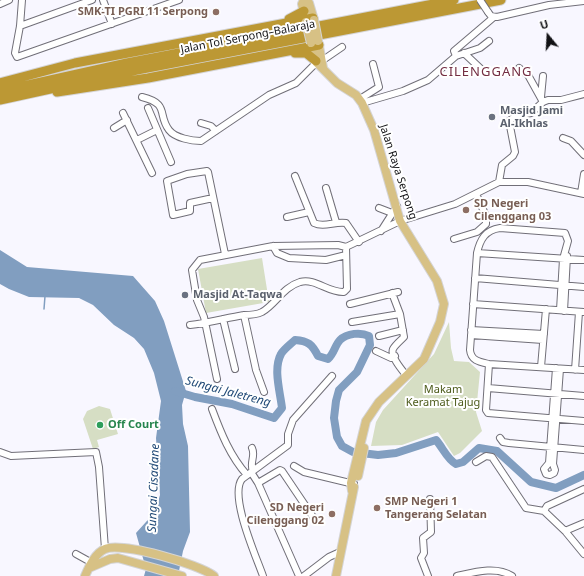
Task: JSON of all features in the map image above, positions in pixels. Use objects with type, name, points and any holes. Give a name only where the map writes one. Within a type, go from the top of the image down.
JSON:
[{"type":"highway","name":"Jalan Tol Serpong–Balaraja","points":[[0,101],[38,85],[454,0]]},
{"type":"highway","name":"Jalan Tol Serpong–Balaraja","points":[[0,91],[501,0]]},
{"type":"highway","points":[[38,85],[75,63],[308,18]]},
{"type":"highway","points":[[0,83],[38,85],[148,78],[315,44]]},
{"type":"highway","points":[[265,55],[275,56],[301,52],[306,53],[320,63]]},
{"type":"main road","points":[[306,0],[309,3],[308,18],[320,63],[338,83],[361,101]]},
{"type":"main road","name":"Jalan Raya Serpong","points":[[336,576],[366,421],[372,411],[406,375],[424,359],[440,322],[444,304],[437,281],[394,210],[374,130],[361,101]]},
{"type":"main road","points":[[90,568],[105,549],[117,546],[192,564],[208,571],[214,576]]},
{"type":"main road","points":[[90,568],[118,558],[138,562],[182,576]]},
{"type":"street","points":[[0,4],[9,0]]},
{"type":"street","points":[[22,0],[20,26],[15,53],[17,57],[180,0]]},
{"type":"street","points":[[20,26],[92,0]]},
{"type":"street","points":[[104,0],[112,24]]},
{"type":"street","points":[[306,0],[312,0]]},
{"type":"street","points":[[480,0],[488,12],[494,17]]},
{"type":"street","points":[[456,56],[454,51],[494,17],[549,5],[584,1]]},
{"type":"street","points":[[361,101],[403,91],[428,80],[456,56],[480,48],[489,41]]},
{"type":"street","points":[[142,97],[150,99],[159,105],[169,130],[177,136],[201,141],[269,95],[296,83],[313,66],[320,63],[342,46]]},
{"type":"street","points":[[464,53],[481,69]]},
{"type":"street","points":[[361,101],[378,90],[379,84],[373,64]]},
{"type":"street","points":[[518,68],[528,75],[542,99]]},
{"type":"street","points":[[499,182],[502,165],[513,156],[514,152],[509,121],[516,116],[531,113],[542,99],[543,76]]},
{"type":"street","points":[[542,99],[561,100],[584,94]]},
{"type":"street","points":[[148,108],[171,162]]},
{"type":"street","points":[[123,113],[152,173]]},
{"type":"street","points":[[114,128],[127,120]]},
{"type":"street","points":[[157,131],[166,122]]},
{"type":"street","points":[[201,123],[211,126],[216,131]]},
{"type":"street","points":[[137,140],[157,131],[169,130]]},
{"type":"street","points":[[563,138],[570,141],[584,155]]},
{"type":"street","points":[[213,198],[190,203],[190,211],[173,215],[166,181],[206,171],[213,198],[225,254]]},
{"type":"street","points":[[217,379],[205,323],[197,300],[192,270],[200,260],[273,246],[338,245],[346,247],[400,221],[455,204],[499,182],[528,182],[582,194],[584,174]]},
{"type":"street","points":[[295,176],[313,222],[317,225],[336,222],[346,223],[359,242]]},
{"type":"street","points":[[326,188],[336,222]]},
{"type":"street","points":[[454,239],[477,232],[486,224],[486,216],[476,194]]},
{"type":"street","points":[[379,208],[394,210],[381,231]]},
{"type":"street","points":[[288,218],[309,212]]},
{"type":"street","points":[[562,310],[568,241],[565,233],[500,228],[493,229],[480,240],[477,253],[475,278],[470,350],[471,356],[478,362],[489,364],[584,370]]},
{"type":"street","points":[[273,246],[277,253],[289,258],[326,260],[346,254]]},
{"type":"street","points":[[190,325],[224,320],[261,312],[271,306],[289,288],[301,282],[310,281],[333,292],[346,291],[346,247]]},
{"type":"street","points":[[477,253],[584,260]]},
{"type":"street","points":[[475,278],[584,287]]},
{"type":"street","points":[[350,304],[395,293],[404,337],[393,349],[401,369],[406,375]]},
{"type":"street","points":[[473,304],[581,312],[575,370]]},
{"type":"street","points":[[541,367],[546,309]]},
{"type":"street","points":[[352,322],[400,314]]},
{"type":"street","points":[[244,315],[256,370],[264,392]]},
{"type":"street","points":[[224,320],[235,369]]},
{"type":"street","points":[[380,336],[403,330]]},
{"type":"street","points":[[471,333],[544,337]]},
{"type":"street","points":[[387,334],[400,341]]},
{"type":"street","points":[[577,340],[584,338]]},
{"type":"street","points":[[577,340],[584,343]]},
{"type":"street","points":[[376,351],[391,358],[395,356]]},
{"type":"street","points":[[489,364],[486,410],[488,414],[584,421]]},
{"type":"street","points":[[552,448],[558,368]]},
{"type":"street","points":[[263,576],[239,500],[238,487],[242,479],[288,445],[290,428],[300,412],[332,376]]},
{"type":"street","points":[[488,388],[584,396]]},
{"type":"street","points":[[212,409],[222,436],[238,465],[250,473],[258,483],[299,576]]},
{"type":"street","points":[[500,438],[503,442],[509,443],[584,450]]},
{"type":"street","points":[[250,473],[254,453],[252,448]]},
{"type":"street","points":[[0,452],[11,456],[96,452],[99,466],[105,549]]},
{"type":"street","points":[[476,462],[486,456],[492,457],[526,508],[544,511],[565,531],[584,554]]},
{"type":"street","points":[[294,466],[304,472],[353,486]]},
{"type":"street","points":[[258,483],[280,470],[282,471],[313,517]]},
{"type":"street","points":[[544,511],[547,506],[584,489]]},
{"type":"street","points":[[428,576],[421,558],[424,553],[423,538],[431,532],[430,499]]},
{"type":"street","points":[[565,531],[584,523]]},
{"type":"street","points":[[304,576],[329,557],[340,552]]},
{"type":"street","points":[[76,554],[90,568]]},
{"type":"street","points":[[457,576],[501,571],[512,576]]},
{"type":"green space","points":[[262,258],[269,302],[206,313],[198,269]]},
{"type":"green space","name":"Makam Keramat Tajug","points":[[449,322],[451,348],[454,361],[469,362],[480,372],[476,412],[482,431],[460,453],[454,456],[438,432],[402,445],[371,446],[376,422],[383,410],[434,354]]},
{"type":"green space","name":"Off Court","points":[[99,406],[110,409],[118,434],[97,440],[99,447],[93,449],[83,419],[87,411]]},
{"type":"water","points":[[0,250],[27,267],[133,276],[155,301],[164,321],[186,391],[182,405],[183,424],[188,446],[190,532],[183,551],[178,576],[144,576],[146,569],[136,533],[155,512],[160,495],[156,438],[161,401],[154,373],[144,349],[134,338],[114,325],[93,305],[79,298],[29,297],[0,284]]},
{"type":"waterway","points":[[44,309],[45,296]]},
{"type":"waterway","name":"Sungai Jaletreng","points":[[175,391],[195,397],[232,404],[274,418],[282,408],[277,373],[281,354],[286,348],[295,340],[303,341],[312,346],[318,356],[328,359],[332,355],[340,340],[346,336],[362,334],[369,336],[370,345],[357,372],[339,390],[336,401],[334,418],[337,437],[342,446],[353,452],[378,455],[396,453],[436,440],[456,464],[463,462],[479,448],[497,451],[531,482],[556,488],[584,475]]},
{"type":"place","name":"SMK-TI PGRI 11 Serpong","points":[[216,12]]},
{"type":"place","name":"Masjid Jami Al-Ikhlas","points":[[492,117]]},
{"type":"place","name":"SD Negeri Cilenggang 03","points":[[466,210]]},
{"type":"place","name":"Masjid At-Taqwa","points":[[185,295]]},
{"type":"place","name":"Off Court","points":[[100,425]]},
{"type":"place","name":"SMP Negeri 1 Tangerang Selatan","points":[[377,508]]},
{"type":"place","name":"SD Negeri Cilenggang 02","points":[[332,514]]},
{"type":"district","name":"CILENGGANG","points":[[486,72]]},
{"type":"water label","name":"Sungai Cisadane","points":[[154,488]]}]
